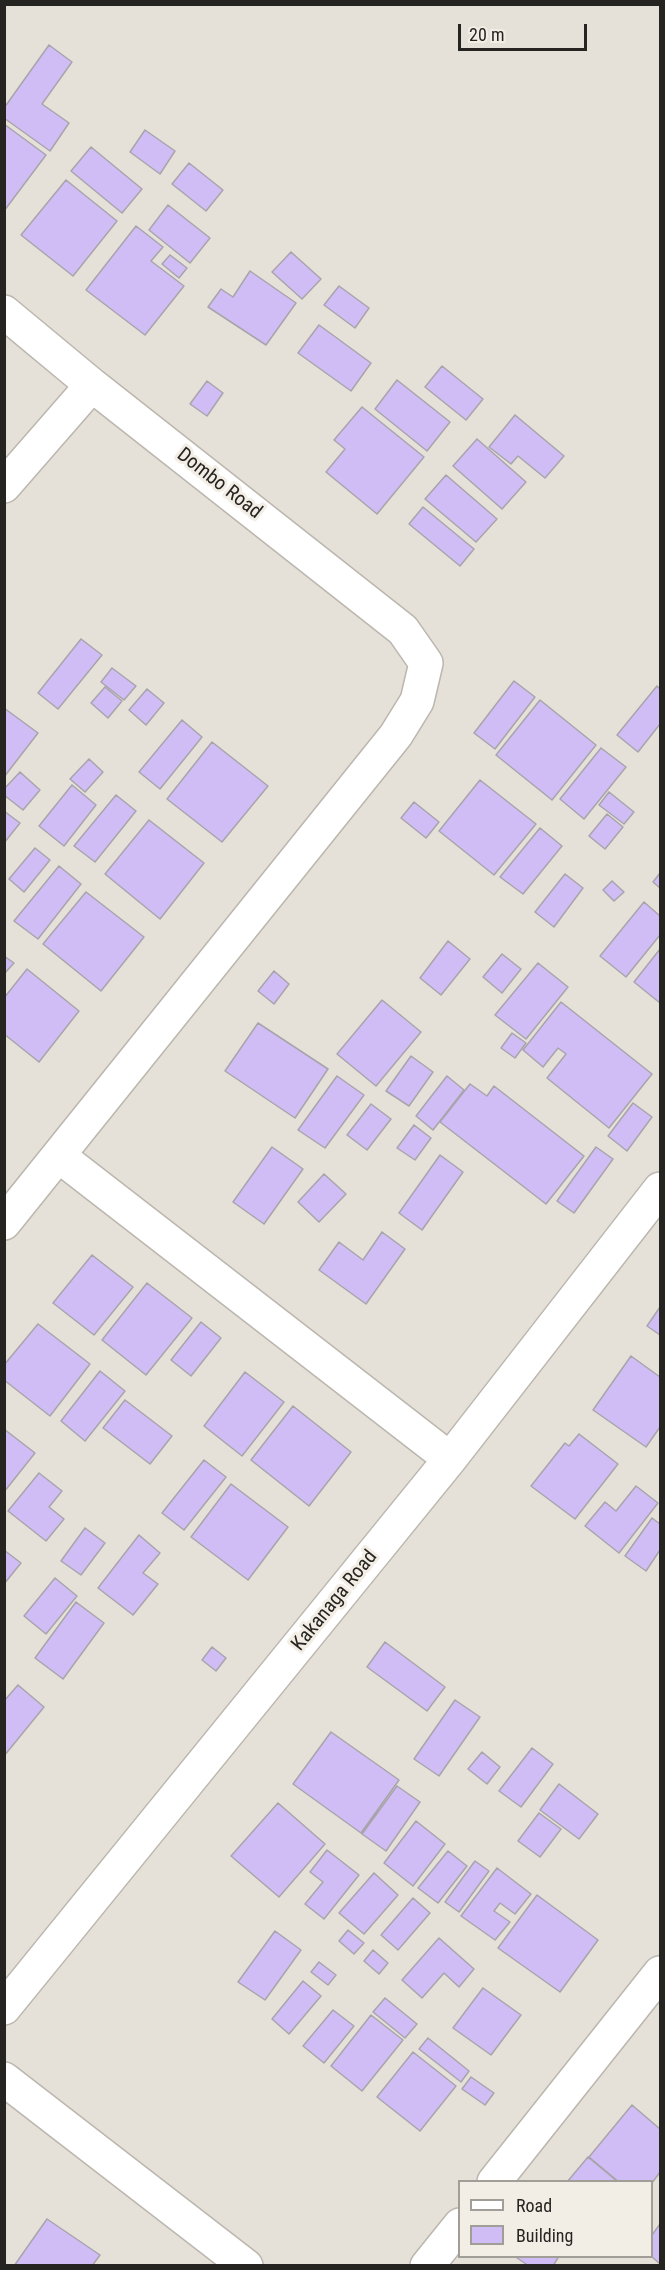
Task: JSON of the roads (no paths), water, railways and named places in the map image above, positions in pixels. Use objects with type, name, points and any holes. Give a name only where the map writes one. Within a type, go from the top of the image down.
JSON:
[{"type":"street","name":"Dombo Road","points":[[4,312],[92,385],[403,630],[426,663],[417,701],[396,735],[59,1156]]},
{"type":"street","points":[[4,486],[92,385]]},
{"type":"street","points":[[4,1223],[59,1156],[450,1459]]},
{"type":"street","name":"Kakanaga Road","points":[[4,2008],[450,1459],[660,1188]]},
{"type":"street","points":[[495,2180],[660,1973]]},
{"type":"street","points":[[4,2079],[246,2265]]},
{"type":"street","points":[[427,2265],[458,2226]]}]
